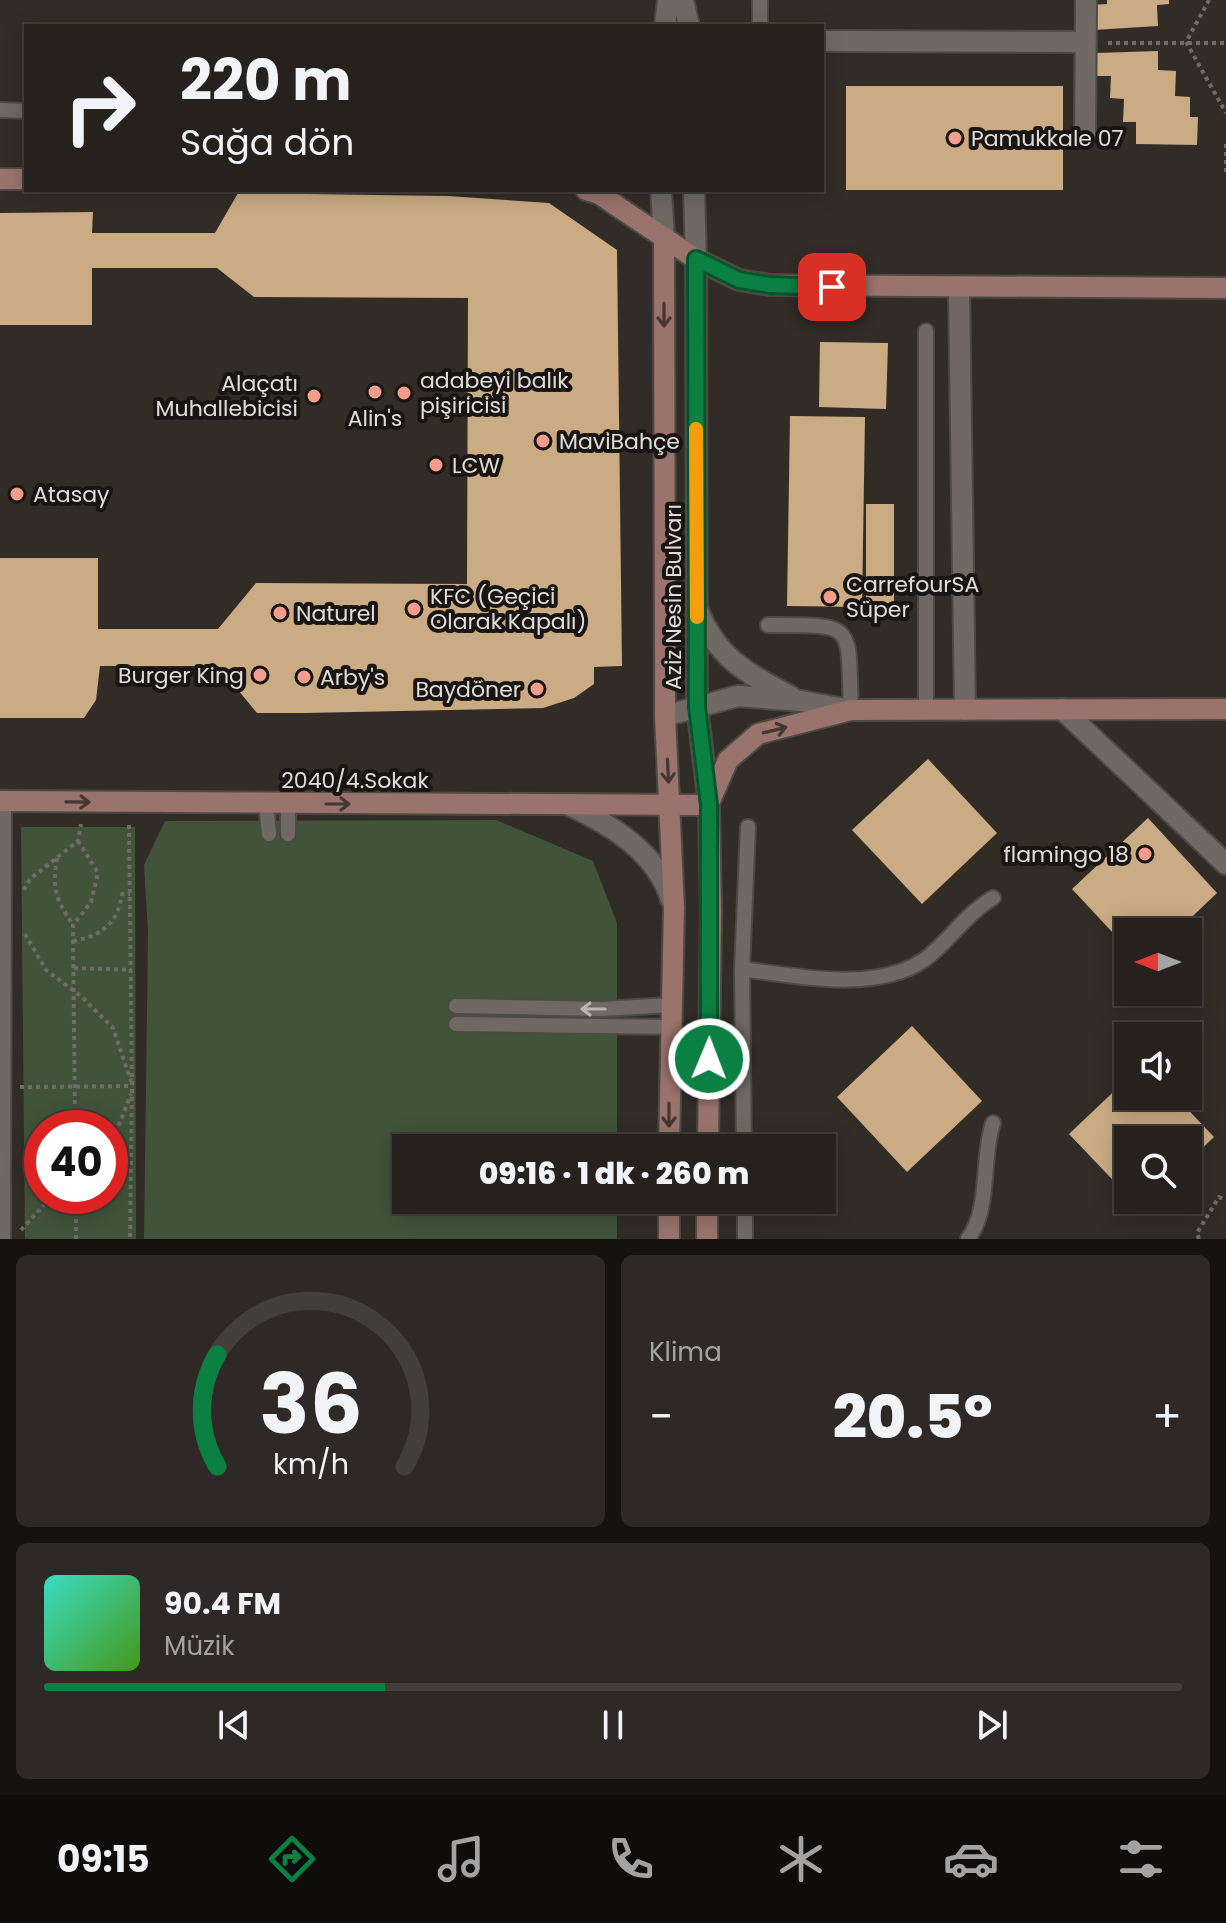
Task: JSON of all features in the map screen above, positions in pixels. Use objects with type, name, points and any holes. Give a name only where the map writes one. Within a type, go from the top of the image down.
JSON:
[{"type":"street","points":[[665,24],[668,0]]},
{"type":"street","points":[[683,0],[689,24]]},
{"type":"street","points":[[1085,135],[1086,0]]},
{"type":"street","points":[[824,41],[1086,42]]},
{"type":"street","points":[[0,179],[24,179]]},
{"type":"street","points":[[592,192],[696,259],[739,280],[770,285],[1226,288]]},
{"type":"street","points":[[661,192],[664,237]]},
{"type":"street","name":"Aziz Nesin Bulvarı","points":[[694,192],[697,707],[709,805],[711,910],[708,1134]]},
{"type":"street","name":"Aziz Nesin Bulvarı","points":[[664,237],[665,716],[674,907],[669,1134]]},
{"type":"street","points":[[959,287],[965,710]]},
{"type":"street","points":[[697,607],[706,632],[728,659],[751,676],[801,701]]},
{"type":"street","points":[[665,716],[738,696],[801,701],[851,710],[1226,709]]},
{"type":"street","points":[[1062,709],[1226,864]]},
{"type":"street","points":[[709,805],[728,760],[758,734],[851,710]]},
{"type":"street","name":"2040/4.Sokak","points":[[2,801],[709,805]]},
{"type":"street","points":[[569,805],[640,848],[665,879],[674,907]]},
{"type":"street","points":[[669,1214],[669,1239]]},
{"type":"street","points":[[707,1214],[707,1239]]},
{"type":"lane","points":[[760,0],[760,24]]},
{"type":"lane","points":[[0,110],[24,111]]},
{"type":"lane","points":[[926,331],[926,710]]},
{"type":"lane","points":[[768,625],[831,625],[843,633],[850,650],[851,710]]},
{"type":"lane","points":[[2,801],[10,1237]]},
{"type":"lane","points":[[266,803],[269,834]]},
{"type":"lane","points":[[288,803],[288,834]]},
{"type":"lane","points":[[744,1134],[742,969],[748,827]]},
{"type":"lane","points":[[742,969],[842,981],[869,979],[924,960],[976,908],[993,898]]},
{"type":"lane","points":[[456,1006],[602,1009],[671,1005]]},
{"type":"lane","points":[[456,1024],[670,1027]]},
{"type":"lane","points":[[968,1239],[976,1228],[981,1208],[987,1140],[993,1123]]},
{"type":"lane","points":[[745,1214],[745,1239]]},
{"type":"path","points":[[1186,42],[1209,0]]},
{"type":"path","points":[[1086,42],[1226,43]]},
{"type":"path","points":[[1186,42],[1226,113]]},
{"type":"path","points":[[1226,142],[1226,172]]},
{"type":"path","points":[[19,899],[30,879],[78,841],[85,802]]},
{"type":"path","points":[[129,802],[130,1239]]},
{"type":"path","points":[[73,925],[91,902],[98,873],[78,841]]},
{"type":"path","points":[[57,858],[52,885],[59,904],[73,925],[75,1110]]},
{"type":"path","points":[[73,941],[101,933],[119,912],[122,894],[130,894]]},
{"type":"path","points":[[19,922],[30,948],[46,970],[75,991],[113,1028],[132,1086],[127,1110]]},
{"type":"path","points":[[74,968],[131,970]]},
{"type":"path","points":[[17,1087],[76,1089],[132,1086]]},
{"type":"path","points":[[1196,1237],[1219,1197],[1226,1200]]},
{"type":"path","points":[[10,1237],[34,1214]]},
{"type":"path","points":[[76,1214],[76,1239]]},
{"type":"green space","points":[[496,820],[593,861],[617,923],[617,1134],[392,1134],[392,1214],[617,1214],[617,1239],[144,1239],[148,932],[144,865],[165,821]]},
{"type":"green space","points":[[21,827],[135,827],[136,1239],[25,1239],[25,1214],[128,1214],[128,1110],[24,1110],[24,1136]]},
{"type":"building","points":[[1107,0],[1169,0],[1169,4],[1157,5],[1158,26],[1093,30],[1091,5],[1107,4]]},
{"type":"building","points":[[1158,51],[1158,70],[1176,71],[1175,96],[1190,97],[1190,117],[1198,117],[1197,145],[1136,144],[1136,122],[1123,122],[1124,99],[1110,98],[1111,76],[1097,76],[1096,53]]},
{"type":"building","name":"Pamukkale 07","points":[[846,86],[1063,86],[1063,190],[846,190]]},
{"type":"building","name":"MaviBahçe","points":[[238,193],[448,196],[549,203],[617,250],[622,666],[594,667],[594,684],[574,698],[543,708],[257,713],[218,666],[100,666],[96,700],[84,718],[0,718],[0,558],[98,558],[98,629],[218,629],[256,583],[467,584],[468,298],[254,297],[217,268],[92,268],[92,325],[0,325],[0,213],[93,212],[92,233],[215,233]]},
{"type":"building","points":[[820,342],[888,343],[886,409],[819,407]]},
{"type":"building","points":[[790,416],[865,417],[862,607],[787,606]]},
{"type":"building","points":[[866,504],[894,504],[894,606],[866,606]]},
{"type":"building","points":[[928,759],[997,833],[922,904],[852,830]]},
{"type":"building","name":"flamingo 18","points":[[1148,818],[1217,893],[1191,918],[1114,918],[1114,934],[1072,889]]},
{"type":"building","points":[[912,1026],[982,1101],[907,1172],[837,1097]]},
{"type":"building","points":[[1114,1091],[1114,1110],[1188,1110],[1214,1137],[1202,1149],[1202,1126],[1114,1126],[1114,1181],[1069,1134]]},
{"type":"slow traffic","points":[[696,429],[697,617]]},
{"type":"place","name":"Pamukkale 07","points":[[955,138]]},
{"type":"place","name":"Alin's","points":[[375,392]]},
{"type":"place","name":"adabeyi balık pişiricisi","points":[[404,393]]},
{"type":"place","name":"Alaçatı Muhallebicisi","points":[[314,396]]},
{"type":"place","name":"MaviBahçe","points":[[543,441]]},
{"type":"place","name":"LCW","points":[[436,465]]},
{"type":"place","name":"Atasay","points":[[17,494]]},
{"type":"place","name":"CarrefourSA Süper","points":[[830,597]]},
{"type":"place","name":"KFC (Geçici Olarak Kapalı)","points":[[414,609]]},
{"type":"place","name":"Naturel","points":[[280,613]]},
{"type":"place","name":"Burger King","points":[[260,675]]},
{"type":"place","name":"Arby's","points":[[304,677]]},
{"type":"place","name":"Baydöner","points":[[537,689]]},
{"type":"place","name":"flamingo 18","points":[[1145,854]]},
{"type":"route","points":[[709,1059],[709,805],[697,707],[696,259],[739,280],[770,285],[832,287]]}]
